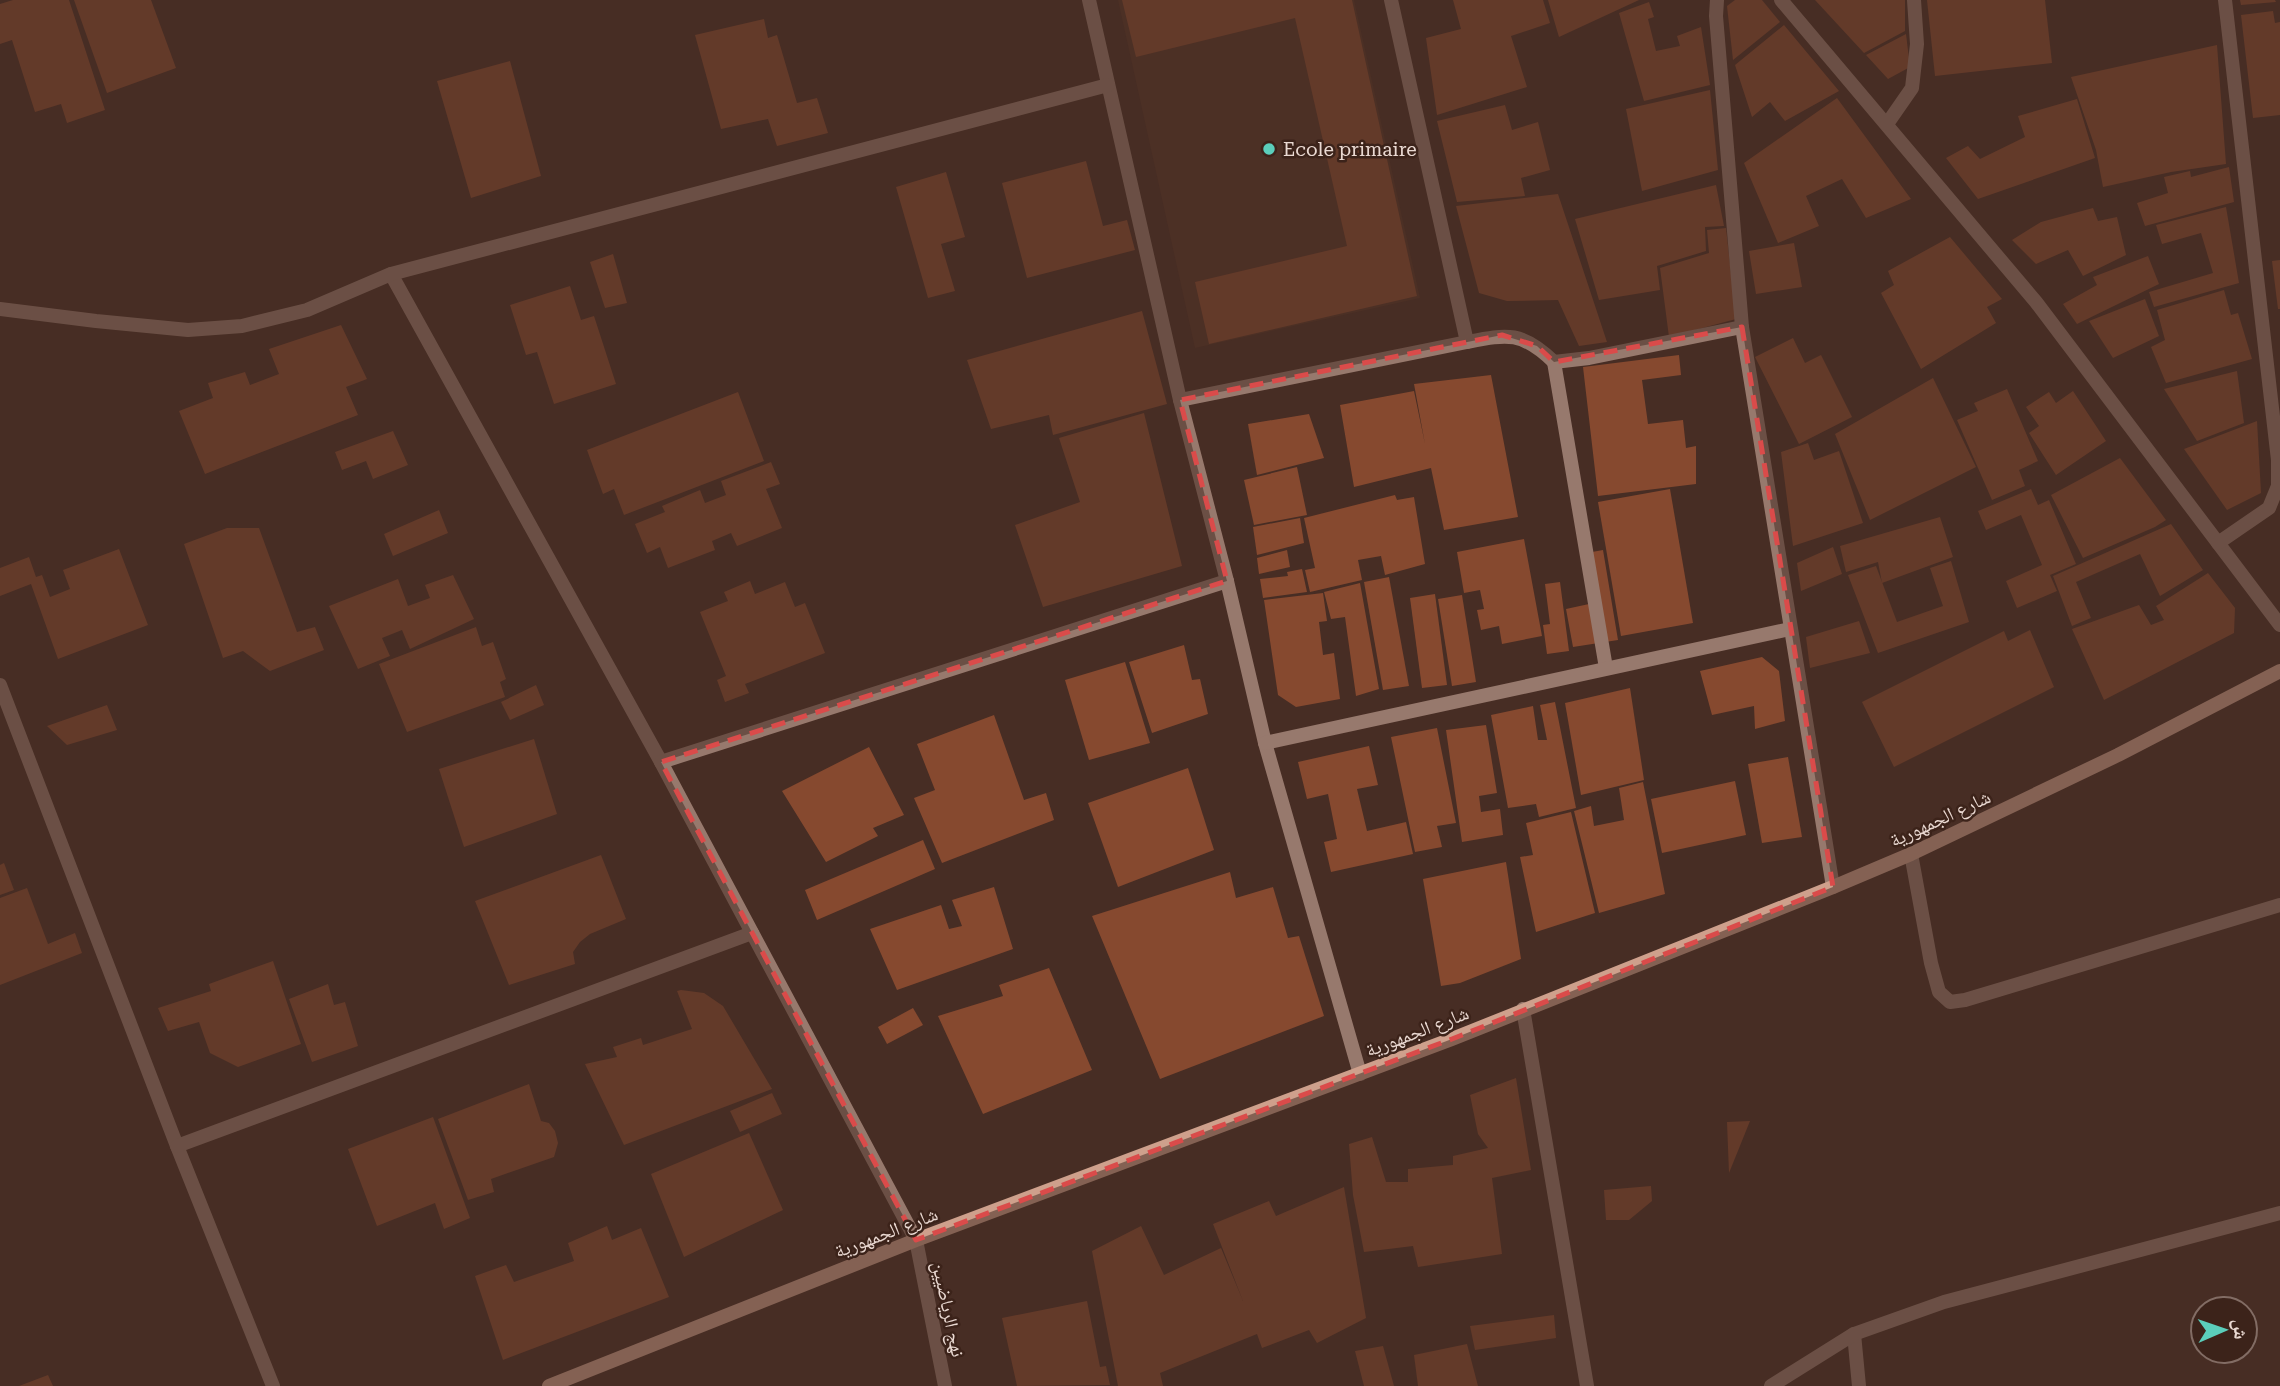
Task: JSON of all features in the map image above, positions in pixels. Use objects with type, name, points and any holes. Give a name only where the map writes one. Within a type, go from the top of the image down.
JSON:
[{"type":"main road","name":"شارع الجمهورية","points":[[549,1386],[916,1240],[1452,1039],[1833,887],[1911,854],[2118,755],[2280,671]]},
{"type":"street","points":[[1089,0],[1180,400],[1227,581],[1265,744],[1360,1074]]},
{"type":"street","points":[[1391,0],[1466,342]]},
{"type":"street","points":[[1717,0],[1716,16],[1742,327],[1833,887]]},
{"type":"street","points":[[1781,0],[2036,302],[2280,625]]},
{"type":"street","points":[[1887,124],[1912,88],[1917,44],[1914,0]]},
{"type":"street","points":[[2218,543],[2269,508],[2278,485],[2278,460],[2225,0]]},
{"type":"street","points":[[3,311],[188,330],[242,326],[307,310],[391,274],[1108,85]]},
{"type":"street","name":"نهج الرياضيين","points":[[391,274],[661,762],[916,1240],[945,1386]]},
{"type":"street","points":[[1554,362],[1589,358],[1742,327]]},
{"type":"street","points":[[1180,400],[1502,335],[1538,346],[1554,362],[1606,668]]},
{"type":"street","points":[[661,762],[1227,581]]},
{"type":"street","points":[[1265,744],[1790,629]]},
{"type":"street","points":[[0,685],[177,1146],[273,1386]]},
{"type":"street","points":[[1911,854],[1936,982],[1939,992],[1950,1002],[1965,1000],[2280,905]]},
{"type":"street","points":[[177,1146],[752,933]]},
{"type":"street","points":[[1523,1009],[1587,1386]]},
{"type":"street","points":[[1771,1386],[1854,1334],[1944,1302],[2280,1213]]},
{"type":"street","points":[[1854,1334],[1859,1386]]},
{"type":"highlighted area","points":[[1742,327],[1833,887],[1452,1039],[916,1240],[661,762],[1227,581],[1180,400],[1502,335],[1537,346],[1554,362]]},
{"type":"shaded area","name":"Ecole primaire","points":[[1118,0],[1354,0],[1420,298],[1195,348]]},
{"type":"building","points":[[13,0],[69,0],[105,110],[67,123],[61,104],[35,112],[12,40],[0,44],[0,4]]},
{"type":"building","points":[[74,0],[151,0],[176,68],[107,93]]},
{"type":"building","points":[[1122,0],[1352,0],[1417,296],[1209,344],[1195,282],[1347,246],[1295,18],[1136,57]]},
{"type":"building","points":[[1453,0],[1543,0],[1550,23],[1511,36],[1527,87],[1437,115],[1426,38],[1461,29]]},
{"type":"building","points":[[1548,0],[1639,0],[1559,37]]},
{"type":"building","points":[[1735,0],[1762,0],[1780,22],[1733,60],[1727,6]]},
{"type":"building","points":[[1815,0],[1905,0],[1905,31],[1864,53]]},
{"type":"building","points":[[1927,0],[2045,0],[2052,63],[1935,76]]},
{"type":"building","points":[[2240,0],[2275,0],[2276,2],[2241,5]]},
{"type":"building","points":[[1649,2],[1654,17],[1648,19],[1656,51],[1680,46],[1677,36],[1701,27],[1710,85],[1644,101],[1619,13]]},
{"type":"building","points":[[2273,11],[2275,23],[2280,22],[2280,115],[2253,118],[2241,15]]},
{"type":"building","points":[[764,19],[768,38],[777,35],[797,103],[817,98],[828,133],[777,146],[768,119],[721,129],[695,35]]},
{"type":"building","points":[[1784,25],[1839,91],[1785,121],[1770,102],[1752,117],[1735,65]]},
{"type":"building","points":[[1906,34],[1910,67],[1888,79],[1866,55]]},
{"type":"building","points":[[2217,45],[2226,164],[2171,172],[2103,187],[2096,150],[2071,77]]},
{"type":"building","points":[[510,61],[541,176],[471,198],[437,81]]},
{"type":"building","points":[[1710,90],[1718,170],[1642,191],[1626,109]]},
{"type":"building","points":[[1837,98],[1911,199],[1866,218],[1842,179],[1806,196],[1819,226],[1778,243],[1744,163]]},
{"type":"building","points":[[2077,99],[2095,158],[1978,199],[1946,158],[1968,146],[1980,159],[2025,137],[2018,116]]},
{"type":"building","points":[[1505,105],[1512,130],[1538,122],[1550,170],[1521,178],[1525,196],[1457,202],[1437,121]]},
{"type":"building","points":[[1086,161],[1103,226],[1127,220],[1135,250],[1027,278],[1002,183]]},
{"type":"building","points":[[2229,167],[2234,202],[2145,226],[2137,203],[2168,193],[2164,177],[2190,171],[2191,177]]},
{"type":"building","points":[[946,172],[965,237],[941,244],[955,291],[928,298],[896,187]]},
{"type":"building","points":[[1716,185],[1724,226],[1705,227],[1706,251],[1657,266],[1660,290],[1599,300],[1575,219]]},
{"type":"building","points":[[1558,194],[1607,342],[1579,346],[1558,300],[1507,301],[1479,293],[1456,206]]},
{"type":"building","points":[[2226,207],[2239,283],[2154,307],[2149,292],[2213,273],[2201,233],[2162,244],[2156,225]]},
{"type":"building","points":[[2093,208],[2098,221],[2117,217],[2126,255],[2083,276],[2068,250],[2036,264],[2012,240],[2041,222]]},
{"type":"building","points":[[1726,228],[1736,319],[1669,337],[1660,268],[1709,253],[1707,230]]},
{"type":"building","points":[[1950,237],[2002,299],[1987,307],[1996,323],[1921,369],[1881,293],[1894,285],[1888,271]]},
{"type":"building","points":[[1794,243],[1802,287],[1756,294],[1749,251]]},
{"type":"building","points":[[613,254],[627,303],[605,308],[590,262]]},
{"type":"building","points":[[2148,256],[2159,284],[2077,324],[2063,304],[2097,285],[2093,277]]},
{"type":"building","points":[[2280,260],[2280,309],[2278,309],[2272,261]]},
{"type":"building","points":[[570,286],[581,320],[594,316],[616,384],[554,404],[537,352],[526,355],[510,305]]},
{"type":"building","points":[[2224,290],[2231,315],[2238,313],[2252,359],[2166,383],[2151,347],[2165,340],[2157,310]]},
{"type":"building","points":[[2145,299],[2159,336],[2113,358],[2089,321]]},
{"type":"building","points":[[1142,311],[1167,404],[1053,435],[1049,415],[991,429],[967,360]]},
{"type":"building","points":[[341,325],[367,379],[346,387],[358,415],[205,474],[179,411],[213,398],[208,383],[245,372],[250,385],[279,374],[269,349]]},
{"type":"building","points":[[1793,338],[1805,363],[1821,355],[1852,417],[1799,444],[1755,357]]},
{"type":"building","points":[[1679,355],[1681,375],[1642,380],[1648,424],[1683,420],[1686,448],[1696,446],[1696,484],[1598,496],[1583,367]]},
{"type":"building","points":[[2237,371],[2244,423],[2197,441],[2164,389]]},
{"type":"building","points":[[1491,375],[1518,517],[1444,530],[1431,468],[1354,487],[1340,405],[1414,391],[1425,444],[1414,384]]},
{"type":"building","points":[[1933,378],[1976,467],[1870,520],[1835,434]]},
{"type":"building","points":[[2007,389],[2038,461],[2019,470],[2025,486],[1992,500],[1957,420],[1978,411],[1974,403]]},
{"type":"building","points":[[2073,391],[2106,441],[2056,475],[2029,433],[2039,426],[2026,407],[2049,392],[2056,403]]},
{"type":"building","points":[[738,392],[764,461],[624,515],[614,489],[603,494],[587,450]]},
{"type":"building","points":[[1144,413],[1182,566],[1043,607],[1015,525],[1080,502],[1059,438]]},
{"type":"building","points":[[1309,414],[1324,458],[1257,475],[1248,424]]},
{"type":"building","points":[[2257,421],[2261,493],[2227,510],[2184,449]]},
{"type":"building","points":[[393,431],[408,465],[373,479],[366,461],[342,470],[335,452]]},
{"type":"building","points":[[1808,443],[1814,460],[1839,451],[1863,523],[1793,546],[1781,452]]},
{"type":"building","points":[[2120,458],[2166,520],[2083,558],[2051,495]]},
{"type":"building","points":[[771,462],[780,484],[766,489],[782,528],[737,546],[731,533],[712,541],[715,550],[668,568],[660,547],[647,553],[635,524],[665,512],[662,506],[700,490],[705,503],[726,495],[721,481]]},
{"type":"building","points":[[1297,467],[1307,515],[1254,525],[1244,480]]},
{"type":"building","points":[[1670,489],[1693,623],[1621,636],[1598,502]]},
{"type":"building","points":[[2031,489],[2038,505],[2049,500],[2076,564],[2050,575],[2057,591],[2017,608],[2006,581],[2042,565],[2021,515],[1986,530],[1978,511]]},
{"type":"building","points":[[1395,495],[1397,500],[1414,497],[1425,564],[1385,575],[1381,556],[1358,560],[1362,580],[1310,592],[1305,570],[1315,568],[1304,518]]},
{"type":"building","points":[[439,510],[448,533],[393,556],[384,534]]},
{"type":"building","points":[[1940,517],[1953,557],[1882,583],[1878,562],[1846,572],[1840,546]]},
{"type":"building","points":[[1300,518],[1304,543],[1257,555],[1253,527]]},
{"type":"building","points":[[2171,524],[2203,570],[2160,596],[2140,554],[2076,582],[2091,618],[2072,626],[2053,576]]},
{"type":"building","points":[[227,528],[259,528],[297,632],[315,627],[324,650],[270,671],[243,651],[223,658],[184,544]]},
{"type":"building","points":[[1524,539],[1542,636],[1502,644],[1499,626],[1481,630],[1477,610],[1484,609],[1480,590],[1464,593],[1457,552]]},
{"type":"building","points":[[1833,547],[1842,574],[1801,591],[1797,563]]},
{"type":"building","points":[[119,549],[148,625],[58,659],[31,584],[0,596],[0,568],[29,557],[36,577],[42,575],[50,597],[70,589],[63,570]]},
{"type":"building","points":[[1287,550],[1290,567],[1259,574],[1257,558]]},
{"type":"building","points":[[1603,550],[1618,640],[1573,647],[1566,609],[1589,604],[1581,554]]},
{"type":"building","points":[[1951,561],[1969,622],[1878,653],[1848,575],[1876,566],[1897,622],[1943,606],[1930,568]]},
{"type":"building","points":[[1302,569],[1307,592],[1263,598],[1260,579],[1288,576],[1287,572]]},
{"type":"building","points":[[2208,573],[2235,608],[2234,633],[2104,700],[2072,629],[2139,605],[2151,625],[2164,620],[2156,606]]},
{"type":"building","points":[[453,575],[474,619],[410,649],[402,630],[382,638],[390,656],[358,669],[329,606],[398,579],[408,606],[430,598],[425,585]]},
{"type":"building","points":[[1389,577],[1409,686],[1383,690],[1364,582]]},
{"type":"building","points":[[750,581],[755,594],[785,582],[795,607],[805,603],[825,653],[745,684],[749,693],[725,702],[717,680],[726,676],[700,612],[728,601],[724,592]]},
{"type":"building","points":[[1560,582],[1569,651],[1547,654],[1543,625],[1550,624],[1545,584]]},
{"type":"building","points":[[1360,583],[1379,689],[1356,696],[1345,617],[1331,619],[1324,592]]},
{"type":"building","points":[[1323,593],[1327,621],[1319,622],[1323,655],[1334,653],[1340,699],[1296,707],[1278,695],[1264,600]]},
{"type":"building","points":[[1435,594],[1447,685],[1422,688],[1410,598]]},
{"type":"building","points":[[1462,595],[1476,682],[1452,686],[1438,599]]},
{"type":"building","points":[[1859,621],[1870,653],[1810,668],[1806,637]]},
{"type":"building","points":[[476,627],[482,646],[493,642],[506,679],[500,682],[505,697],[407,732],[379,664]]},
{"type":"building","points":[[2030,630],[2054,687],[1894,767],[1862,702],[2004,631],[2008,641]]},
{"type":"building","points":[[1184,645],[1192,680],[1200,679],[1208,714],[1152,733],[1129,662]]},
{"type":"building","points":[[1762,657],[1779,671],[1785,721],[1755,729],[1754,706],[1712,715],[1700,671]]},
{"type":"building","points":[[1125,662],[1150,743],[1089,760],[1065,680]]},
{"type":"building","points":[[536,685],[544,705],[510,720],[501,702]]},
{"type":"building","points":[[1630,688],[1644,780],[1581,795],[1565,703]]},
{"type":"building","points":[[1555,702],[1576,808],[1539,817],[1536,804],[1508,808],[1491,715],[1533,706],[1538,740],[1547,740],[1540,705]]},
{"type":"building","points":[[107,705],[117,730],[67,745],[47,726]]},
{"type":"building","points":[[994,715],[1024,800],[1046,793],[1054,820],[942,863],[914,798],[935,790],[917,744]]},
{"type":"building","points":[[1486,725],[1497,793],[1479,796],[1481,812],[1500,809],[1503,835],[1462,842],[1446,730]]},
{"type":"building","points":[[1437,728],[1456,823],[1437,826],[1442,847],[1415,852],[1391,737]]},
{"type":"building","points":[[534,739],[557,814],[464,847],[439,769]]},
{"type":"building","points":[[1369,746],[1378,785],[1357,789],[1367,831],[1406,822],[1413,854],[1331,872],[1324,842],[1337,839],[1328,794],[1307,799],[1298,762]]},
{"type":"building","points":[[869,747],[904,815],[873,828],[878,836],[826,862],[782,791]]},
{"type":"building","points":[[1788,757],[1802,837],[1762,843],[1748,764]]},
{"type":"building","points":[[1188,768],[1214,850],[1118,887],[1088,803]]},
{"type":"building","points":[[1735,781],[1746,835],[1662,853],[1651,799]]},
{"type":"building","points":[[1643,782],[1665,894],[1599,913],[1574,811],[1591,806],[1594,826],[1624,820],[1619,788]]},
{"type":"building","points":[[1571,812],[1595,913],[1536,932],[1520,857],[1533,855],[1526,823]]},
{"type":"building","points":[[923,840],[935,869],[817,920],[805,890]]},
{"type":"building","points":[[601,855],[626,919],[590,934],[580,942],[573,952],[575,964],[509,985],[475,901]]},
{"type":"building","points":[[1506,862],[1521,959],[1460,983],[1441,986],[1423,879]]},
{"type":"building","points":[[4,863],[14,890],[0,895],[0,865]]},
{"type":"building","points":[[1230,872],[1236,898],[1273,887],[1288,938],[1299,936],[1324,1016],[1160,1079],[1092,916]]},
{"type":"building","points":[[994,887],[1013,949],[897,990],[870,929],[941,905],[949,929],[962,926],[952,900]]},
{"type":"building","points":[[27,888],[48,944],[75,933],[82,953],[0,985],[0,898]]},
{"type":"building","points":[[273,961],[301,1044],[238,1067],[210,1053],[199,1022],[168,1031],[158,1008],[211,991],[209,984]]},
{"type":"building","points":[[1049,968],[1092,1070],[983,1114],[938,1016],[1003,996],[999,985]]},
{"type":"building","points":[[328,984],[334,1005],[345,1002],[358,1046],[312,1062],[289,999]]},
{"type":"building","points":[[677,991],[704,993],[723,1006],[772,1089],[624,1145],[585,1064],[617,1057],[613,1047],[641,1038],[643,1045],[692,1029]]},
{"type":"building","points":[[913,1008],[923,1025],[887,1044],[878,1027]]},
{"type":"building","points":[[1516,1078],[1531,1170],[1492,1178],[1502,1254],[1418,1267],[1413,1246],[1364,1252],[1353,1195],[1349,1144],[1372,1137],[1386,1182],[1408,1182],[1408,1169],[1453,1165],[1453,1156],[1488,1148],[1478,1134],[1470,1095]]},
{"type":"building","points":[[529,1084],[541,1121],[549,1123],[555,1131],[558,1143],[554,1157],[491,1179],[494,1192],[468,1200],[438,1119]]},
{"type":"building","points":[[772,1093],[782,1114],[740,1132],[730,1111]]},
{"type":"building","points":[[433,1117],[470,1218],[444,1229],[435,1203],[377,1226],[348,1149]]},
{"type":"building","points":[[1750,1121],[1729,1173],[1727,1122]]},
{"type":"building","points":[[749,1133],[783,1210],[684,1257],[651,1174]]},
{"type":"building","points":[[1651,1186],[1652,1201],[1629,1220],[1606,1220],[1604,1190]]},
{"type":"building","points":[[1344,1187],[1366,1318],[1317,1343],[1309,1330],[1262,1348],[1257,1334],[1160,1373],[1163,1386],[1118,1386],[1092,1251],[1141,1226],[1164,1275],[1221,1248],[1243,1301],[1213,1224],[1269,1201],[1276,1216]]},
{"type":"building","points":[[607,1226],[612,1240],[641,1228],[669,1297],[503,1360],[475,1276],[506,1265],[514,1282],[574,1261],[568,1243]]},
{"type":"building","points":[[1087,1301],[1100,1367],[1106,1366],[1110,1385],[1017,1386],[1002,1318]]},
{"type":"building","points":[[1554,1315],[1556,1338],[1475,1350],[1470,1326]]},
{"type":"building","points":[[1467,1344],[1478,1386],[1418,1386],[1414,1355]]},
{"type":"building","points":[[1383,1346],[1394,1386],[1364,1386],[1355,1351]]},
{"type":"building","points":[[48,1375],[53,1386],[19,1386]]},
{"type":"place","name":"Ecole primaire","points":[[1269,149]]}]
